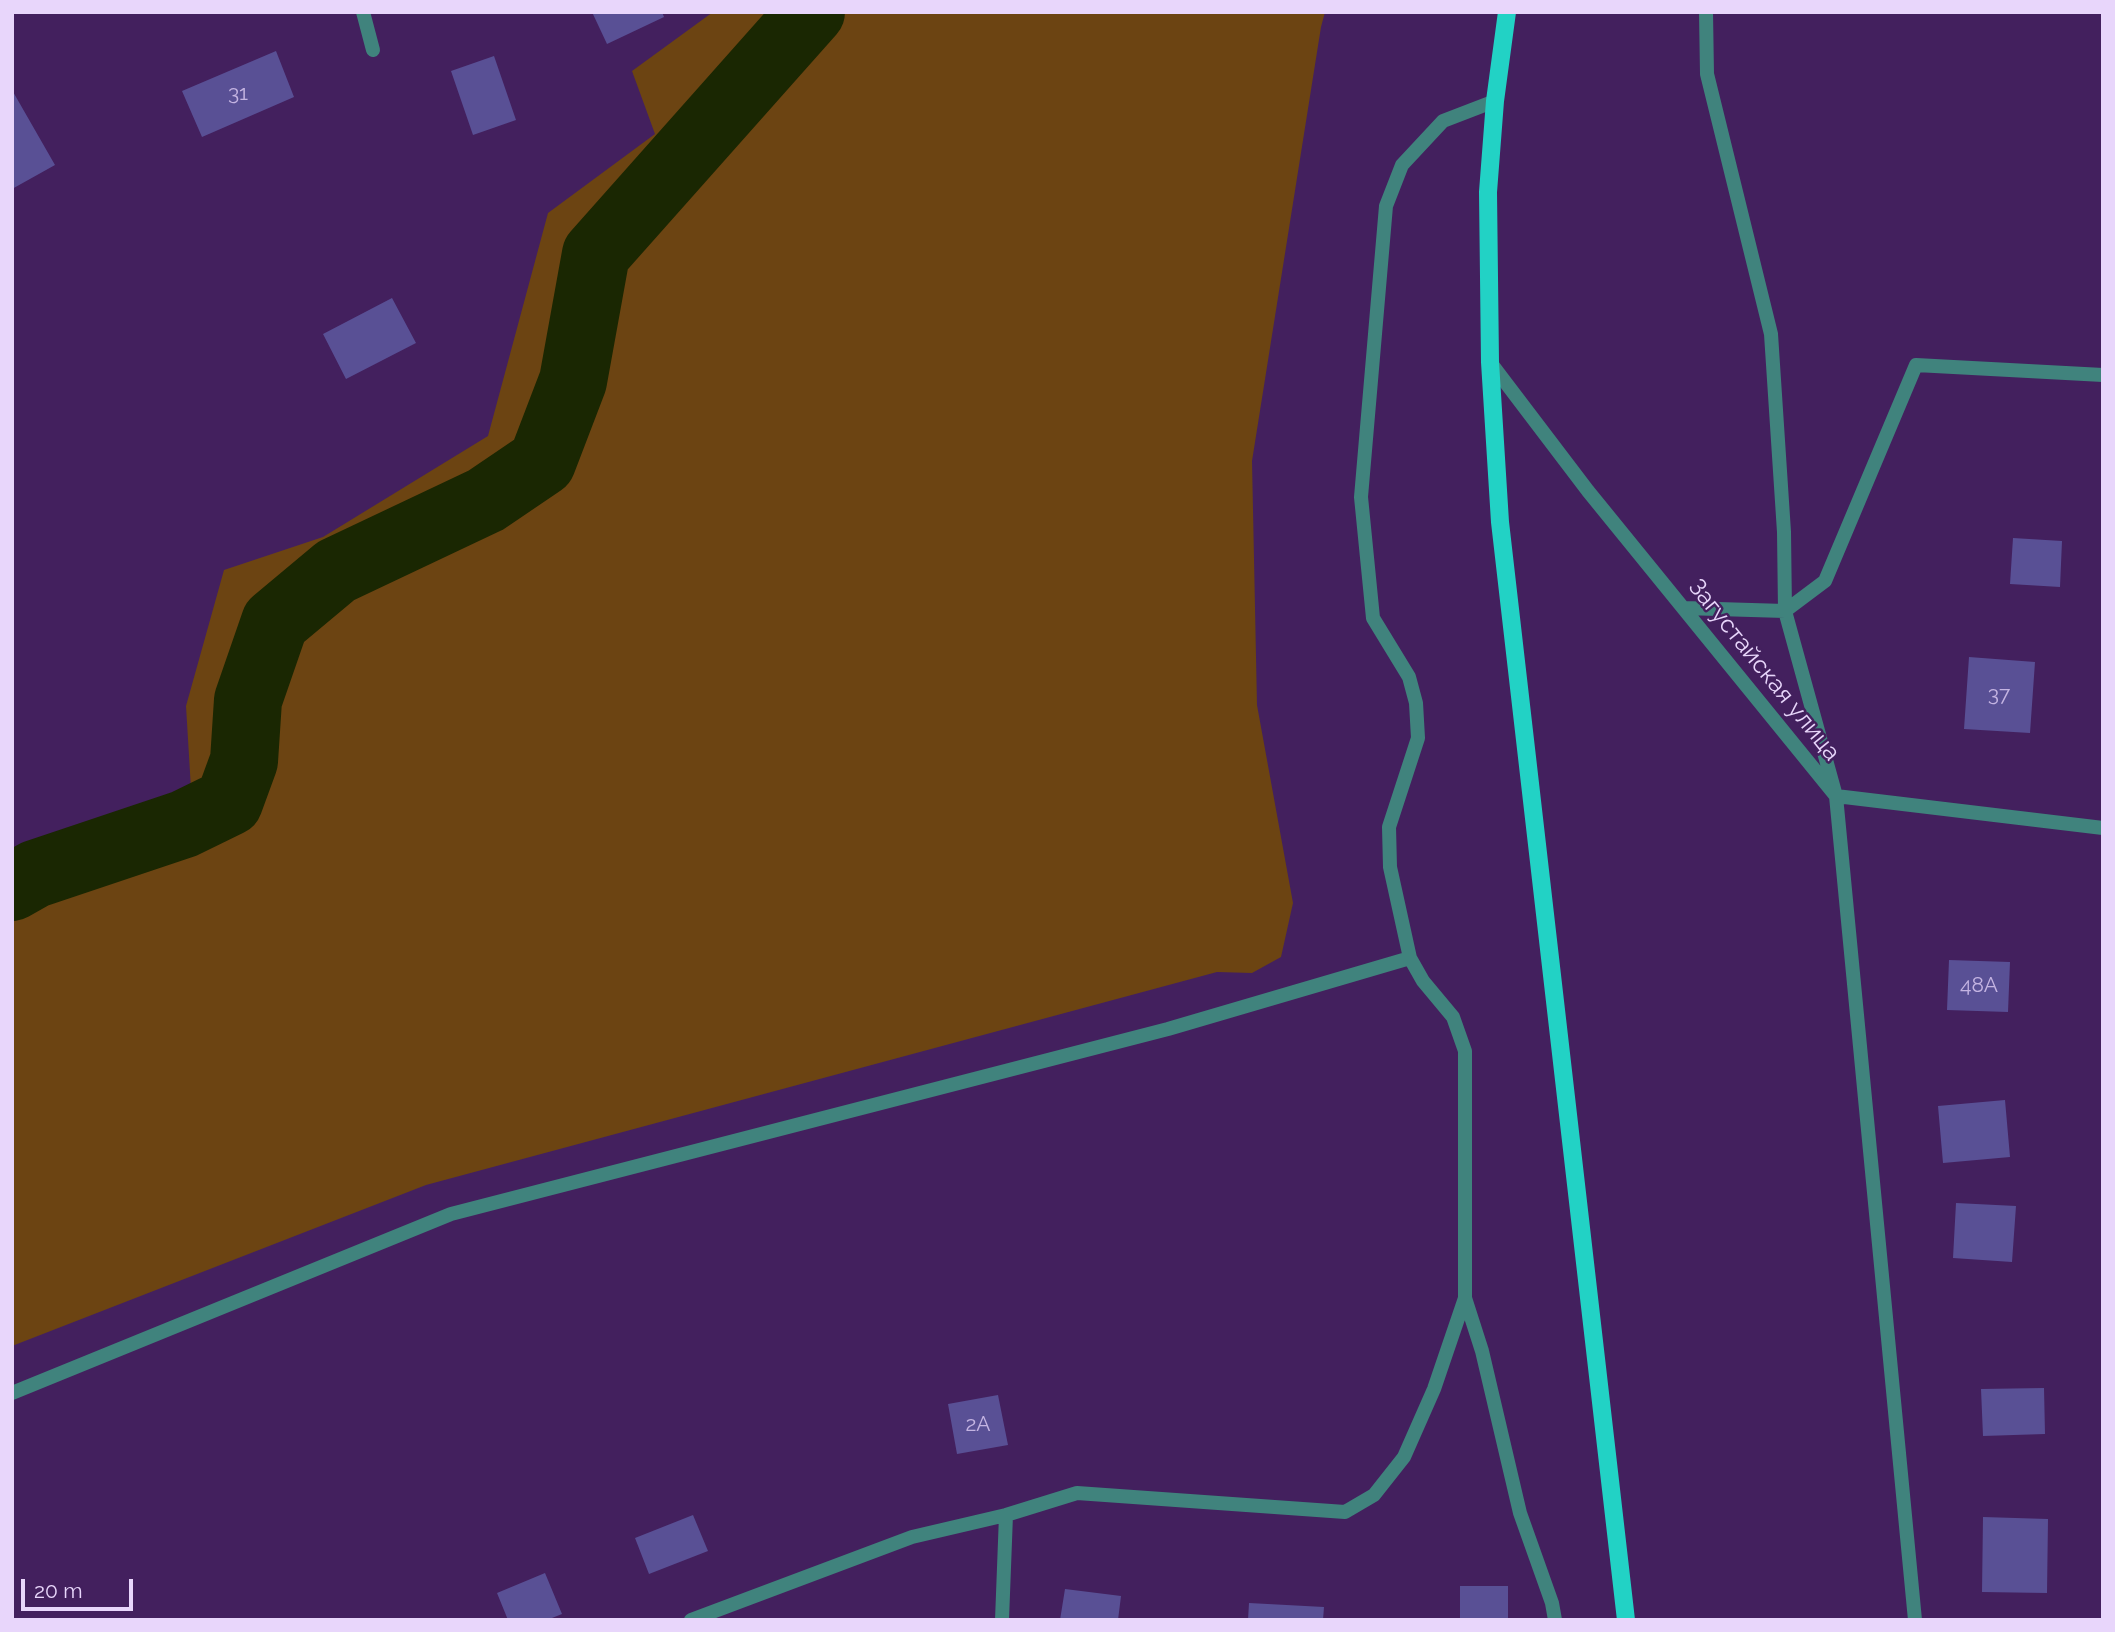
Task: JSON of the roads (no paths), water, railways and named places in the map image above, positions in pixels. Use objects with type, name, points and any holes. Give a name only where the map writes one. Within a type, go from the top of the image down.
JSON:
[{"type":"main road","points":[[1507,12],[1495,101],[1488,192],[1490,362],[1500,522],[1626,1620]]},
{"type":"street","points":[[363,12],[373,50]]},
{"type":"street","points":[[1706,12],[1707,74],[1771,334],[1784,532],[1785,611],[1836,796],[1915,1620]]},
{"type":"street","points":[[1495,101],[1443,121],[1402,166],[1386,206],[1361,497],[1373,618],[1409,677],[1416,703],[1418,738],[1389,827],[1390,867],[1410,957],[1423,981],[1453,1017],[1465,1051],[1465,1298],[1482,1351],[1520,1513],[1552,1603],[1555,1620]]},
{"type":"street","name":"Загустайская улица","points":[[1490,362],[1588,491],[1836,796],[2103,828]]},
{"type":"street","points":[[1684,608],[1785,611],[1825,581],[1916,365],[2103,375]]},
{"type":"street","points":[[12,1393],[451,1214],[1168,1029],[1410,957]]},
{"type":"street","points":[[691,1620],[912,1537],[1006,1515],[1077,1493],[1345,1511],[1374,1495],[1404,1457],[1434,1389],[1465,1298]]},
{"type":"street","points":[[1002,1620],[1006,1515]]},
{"type":"waterway","points":[[12,887],[35,874],[184,824],[229,802],[244,761],[248,700],[275,622],[336,571],[486,500],[542,462],[573,381],[596,254],[811,12]]}]
